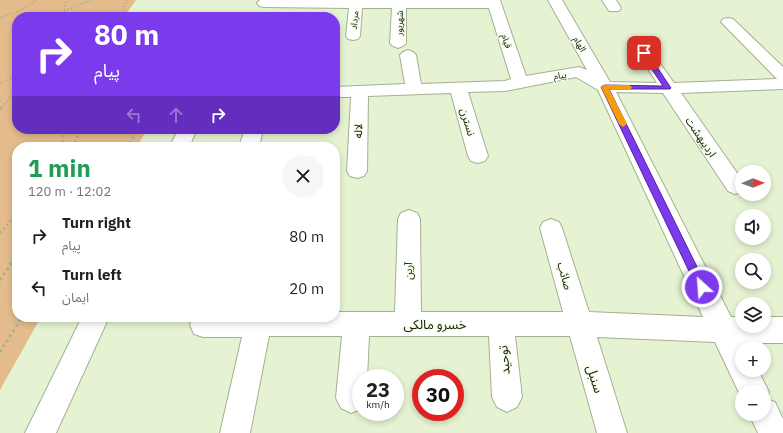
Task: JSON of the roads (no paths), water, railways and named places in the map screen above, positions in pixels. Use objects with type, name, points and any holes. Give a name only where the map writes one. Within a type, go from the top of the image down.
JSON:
[{"type":"street","name":"الهام","points":[[555,0],[605,87],[735,355]]},
{"type":"street","points":[[262,5],[308,2],[399,4],[423,2],[494,2]]},
{"type":"street","name":"قیام","points":[[494,2],[520,82]]},
{"type":"street","name":"مرداد","points":[[353,36],[356,4]]},
{"type":"street","name":"شهریور","points":[[399,4],[403,49],[414,89]]},
{"type":"street","points":[[728,22],[783,76]]},
{"type":"street","name":"اردیبهشت","points":[[637,41],[735,186]]},
{"type":"street","name":"پیام","points":[[340,92],[506,86],[520,82],[579,72],[605,87],[668,88],[783,84]]},
{"type":"street","name":"نسترن","points":[[458,88],[478,156]]},
{"type":"street","name":"لاله","points":[[357,171],[360,92]]},
{"type":"street","name":"آرین","points":[[408,324],[409,219]]},
{"type":"street","name":"صائب","points":[[551,228],[579,324]]},
{"type":"street","points":[[40,433],[94,322]]},
{"type":"street","points":[[234,433],[259,322]]},
{"type":"street","name":"خسرو مالکی","points":[[308,322],[356,324],[579,324],[723,330],[783,330]]},
{"type":"street","points":[[351,398],[356,324]]},
{"type":"street","name":"توحید","points":[[501,324],[507,397]]},
{"type":"street","name":"سنبل","points":[[579,324],[612,433]]},
{"type":"street","points":[[768,421],[774,433]]}]
